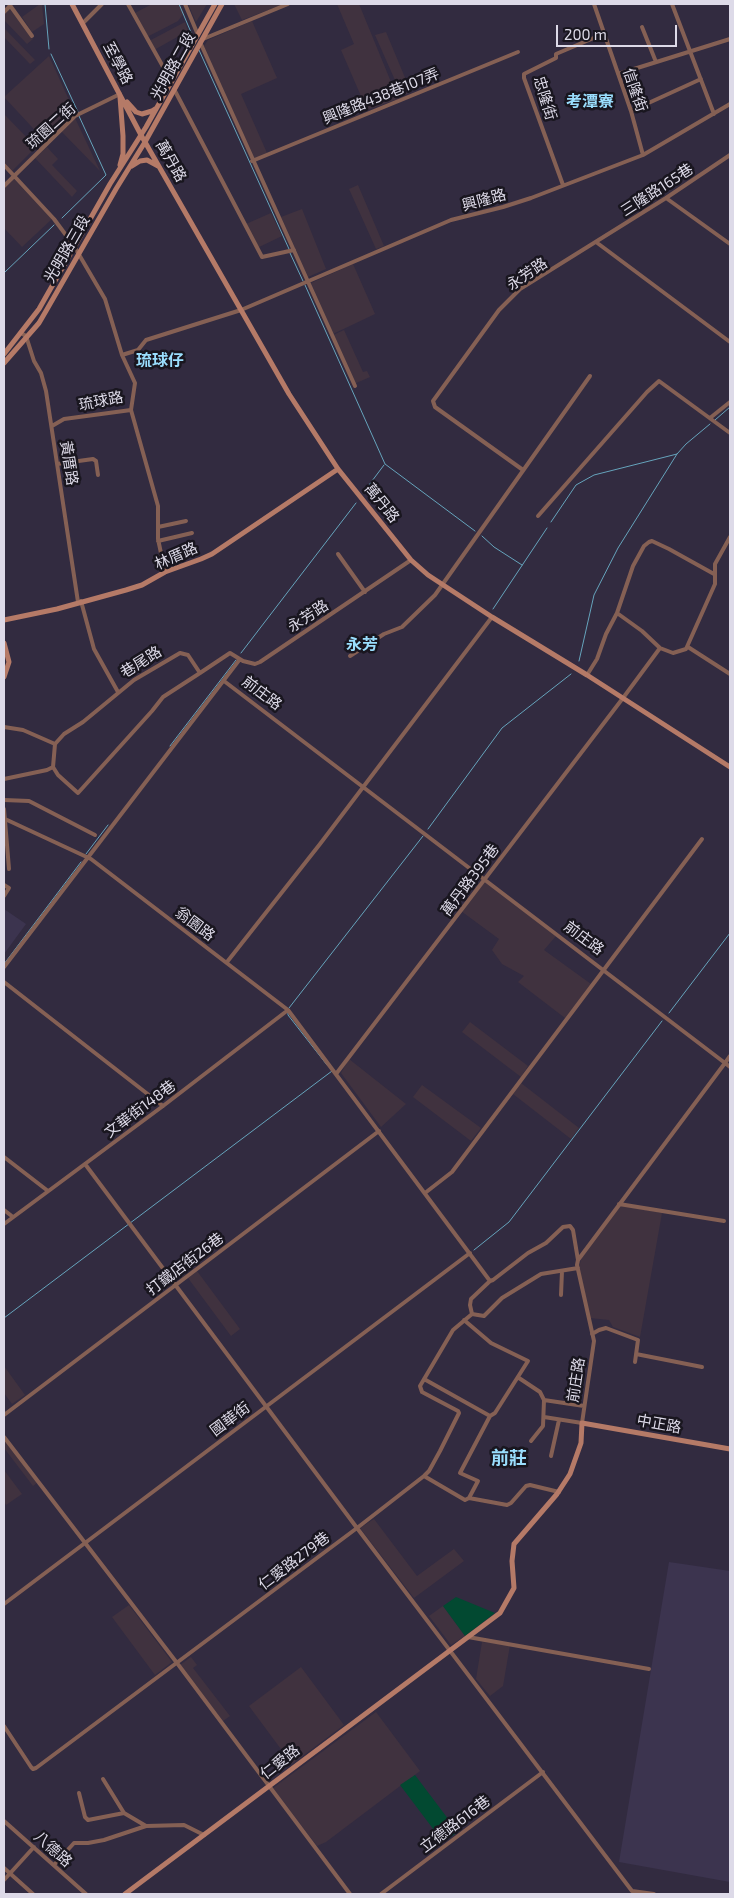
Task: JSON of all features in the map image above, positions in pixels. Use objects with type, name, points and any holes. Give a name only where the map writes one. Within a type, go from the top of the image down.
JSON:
[{"type":"street","name":"至學路","points":[[72,4],[141,135]]},
{"type":"street","points":[[83,23],[102,4]]},
{"type":"street","points":[[128,4],[171,82]]},
{"type":"street","points":[[185,4],[305,282],[355,386]]},
{"type":"street","name":"光明路二段","points":[[146,142],[200,38],[215,4]]},
{"type":"street","name":"光明路二段","points":[[141,135],[171,82],[222,4]]},
{"type":"street","points":[[200,38],[288,4]]},
{"type":"street","name":"信隆街","points":[[594,4],[631,111],[643,155]]},
{"type":"street","points":[[672,4],[714,114]]},
{"type":"street","points":[[4,12],[10,5],[32,36]]},
{"type":"street","points":[[642,27],[656,62]]},
{"type":"street","name":"忠隆街","points":[[563,185],[524,74],[556,58],[556,54],[603,34]]},
{"type":"street","points":[[618,74],[730,39]]},
{"type":"street","name":"興隆路438巷107弄","points":[[252,161],[518,52]]},
{"type":"street","points":[[631,111],[701,79]]},
{"type":"street","points":[[174,89],[262,257],[291,250]]},
{"type":"street","points":[[120,94],[136,112],[148,113],[156,108]]},
{"type":"street","points":[[120,94],[123,145],[120,169]]},
{"type":"street","name":"琉園二街","points":[[4,186],[75,116],[120,94]]},
{"type":"street","name":"興隆路","points":[[241,310],[451,220],[503,207],[643,155],[730,104]]},
{"type":"street","name":"萬丹路","points":[[141,135],[289,394],[338,469],[411,560],[428,575],[492,617],[587,675],[730,767]]},
{"type":"street","name":"光明路三段","points":[[4,363],[39,309],[74,246],[141,135]]},
{"type":"street","name":"光明路三段","points":[[4,354],[23,334],[39,323],[126,172],[146,142]]},
{"type":"street","name":"三隆路165巷","points":[[596,242],[730,155]]},
{"type":"street","points":[[126,172],[140,161],[147,160],[161,169]]},
{"type":"street","name":"琉球路","points":[[4,165],[54,219],[74,246],[107,303],[122,355],[135,383],[131,410],[64,419],[52,426]]},
{"type":"street","points":[[666,198],[730,244]]},
{"type":"street","points":[[596,242],[730,342]]},
{"type":"street","name":"永芳路","points":[[523,470],[435,407],[432,401],[498,310],[520,289],[596,242]]},
{"type":"street","points":[[122,355],[138,350],[146,340],[241,310]]},
{"type":"street","name":"黃厝路","points":[[23,334],[41,373],[52,426],[80,602],[94,649],[118,692]]},
{"type":"street","points":[[350,656],[384,634],[402,628],[427,605],[590,376]]},
{"type":"street","points":[[538,516],[660,381],[730,433]]},
{"type":"street","points":[[710,418],[730,402]]},
{"type":"street","points":[[131,410],[158,506],[158,541],[165,572]]},
{"type":"street","points":[[58,464],[93,459],[96,461],[98,475]]},
{"type":"street","name":"林厝路","points":[[4,620],[57,609],[142,585],[165,572],[212,554],[338,469]]},
{"type":"street","points":[[158,527],[186,521]]},
{"type":"street","points":[[158,541],[192,533]]},
{"type":"street","points":[[617,613],[642,630],[660,648],[673,653],[686,649],[715,584],[714,564],[730,537]]},
{"type":"street","points":[[587,675],[597,659],[606,634],[617,613],[633,566],[644,546],[649,542],[652,541],[669,549],[714,574]]},
{"type":"street","points":[[338,554],[365,592]]},
{"type":"street","name":"永芳路","points":[[240,659],[251,663],[260,662],[411,560]]},
{"type":"street","points":[[227,962],[364,787],[492,617]]},
{"type":"street","points":[[4,643],[9,662],[4,678]]},
{"type":"street","points":[[688,647],[730,674]]},
{"type":"street","name":"萬丹路395巷","points":[[336,1074],[660,648]]},
{"type":"street","name":"巷尾路","points":[[55,744],[64,734],[82,722],[118,692],[180,653],[188,655],[200,673]]},
{"type":"street","points":[[4,727],[23,730],[55,744],[53,767],[58,775],[78,793],[163,697],[228,654],[234,654],[240,659],[4,967]]},
{"type":"street","name":"前庄路","points":[[224,681],[730,1067]]},
{"type":"street","points":[[4,779],[53,767]]},
{"type":"street","points":[[4,800],[29,801],[95,835]]},
{"type":"street","points":[[4,809],[9,869]]},
{"type":"street","name":"翁園路","points":[[5,819],[88,858],[289,1011],[490,1281]]},
{"type":"street","points":[[424,1193],[452,1172],[702,839]]},
{"type":"street","points":[[4,886],[8,888],[4,896]]},
{"type":"street","points":[[4,982],[163,1106]]},
{"type":"street","name":"文華街148巷","points":[[4,1224],[289,1011]]},
{"type":"street","points":[[578,1260],[730,1056]]},
{"type":"street","name":"打鐵店街26巷","points":[[4,1415],[379,1131]]},
{"type":"street","points":[[4,1157],[48,1191]]},
{"type":"street","points":[[85,1164],[632,1891]]},
{"type":"street","points":[[619,1204],[724,1222]]},
{"type":"street","points":[[4,1210],[13,1217]]},
{"type":"street","name":"前庄路","points":[[451,1650],[495,1617],[505,1605],[514,1588],[512,1561],[514,1544],[559,1492],[576,1460],[581,1444],[584,1406],[593,1349],[573,1230],[570,1226],[563,1227],[546,1243],[528,1253],[490,1281]]},
{"type":"street","name":"國華街","points":[[4,1604],[470,1253]]},
{"type":"street","points":[[490,1416],[424,1379],[453,1330],[472,1314],[484,1316],[502,1298],[541,1274],[578,1268]]},
{"type":"street","points":[[561,1296],[562,1271]]},
{"type":"street","points":[[472,1314],[471,1300],[490,1281]]},
{"type":"street","points":[[464,1320],[490,1343],[528,1361],[519,1378],[511,1386],[495,1413],[490,1416],[460,1473],[478,1481],[470,1498]]},
{"type":"street","points":[[592,1334],[606,1328],[638,1340],[635,1362]]},
{"type":"street","points":[[636,1354],[702,1367]]},
{"type":"street","name":"前庄路","points":[[519,1378],[540,1392],[544,1400],[542,1429],[531,1441]]},
{"type":"street","name":"仁愛路279巷","points":[[4,1726],[33,1769],[358,1528],[424,1476],[429,1471],[459,1413],[422,1392],[420,1386],[424,1379]]},
{"type":"street","points":[[544,1400],[584,1406]]},
{"type":"street","points":[[544,1417],[582,1423]]},
{"type":"street","points":[[551,1456],[559,1420]]},
{"type":"street","name":"中正路","points":[[582,1423],[730,1449]]},
{"type":"street","points":[[4,1437],[177,1663],[350,1894]]},
{"type":"street","points":[[424,1476],[465,1500],[470,1498],[507,1505],[526,1486],[530,1485],[559,1492]]},
{"type":"street","points":[[468,1637],[649,1669]]},
{"type":"street","name":"仁愛路","points":[[125,1894],[451,1650]]},
{"type":"street","name":"立德路616巷","points":[[381,1894],[543,1772]]},
{"type":"street","points":[[103,1780],[124,1813],[146,1826]]},
{"type":"street","points":[[79,1793],[85,1817],[88,1820],[124,1813]]},
{"type":"street","name":"八德路","points":[[4,1821],[86,1894]]},
{"type":"street","points":[[54,1865],[74,1843],[88,1844],[146,1826],[184,1825],[205,1835]]},
{"type":"street","points":[[4,1880],[34,1848]]},
{"type":"street","points":[[4,1868],[33,1894]]},
{"type":"street","points":[[628,1894],[632,1891],[654,1894]]},
{"type":"shaded area","points":[[42,4],[44,24],[32,32],[22,17]]},
{"type":"shaded area","points":[[152,4],[179,4],[184,13],[178,21],[147,37],[135,13]]},
{"type":"shaded area","points":[[188,4],[207,4],[196,22]]},
{"type":"shaded area","points":[[234,4],[284,4],[242,20]]},
{"type":"shaded area","points":[[337,4],[359,4],[398,99],[367,110],[341,50],[354,44]]},
{"type":"shaded area","points":[[11,7],[33,39],[27,44],[4,20],[4,15]]},
{"type":"shaded area","points":[[252,21],[277,78],[241,94],[267,153],[254,159],[204,46],[208,40]]},
{"type":"shaded area","points":[[185,22],[188,31],[154,50],[149,41]]},
{"type":"shaded area","points":[[4,28],[35,60],[30,64],[4,37]]},
{"type":"shaded area","points":[[386,32],[411,92],[402,96],[375,35]]},
{"type":"shaded area","points":[[49,56],[74,111],[44,140],[4,97]]},
{"type":"shaded area","points":[[4,114],[36,147],[12,171],[4,162]]},
{"type":"shaded area","points":[[75,118],[100,171],[61,131]]},
{"type":"shaded area","points":[[47,147],[58,159],[52,165],[77,191],[72,197],[35,158]]},
{"type":"shaded area","points":[[12,177],[52,219],[22,247],[4,228],[4,186]]},
{"type":"shaded area","points":[[358,185],[384,246],[376,249],[349,189]]},
{"type":"shaded area","points":[[302,209],[326,269],[308,277],[281,217]]},
{"type":"shaded area","points":[[271,213],[282,236],[257,248],[246,224]]},
{"type":"shaded area","points":[[353,264],[375,314],[333,334],[311,283]]},
{"type":"shaded area","points":[[344,330],[363,372],[367,371],[370,377],[354,384],[333,335]]},
{"type":"shaded area","points":[[484,880],[556,936],[544,950],[591,984],[565,1018],[518,982],[524,976],[502,964],[492,950],[499,939],[461,911]]},
{"type":"shaded area","points":[[4,909],[26,924],[4,954]]},
{"type":"shaded area","points":[[470,1022],[528,1066],[521,1077],[462,1032]]},
{"type":"shaded area","points":[[349,1059],[406,1104],[381,1127],[341,1073]]},
{"type":"shaded area","points":[[521,1083],[579,1128],[571,1139],[513,1094]]},
{"type":"shaded area","points":[[422,1085],[481,1128],[471,1141],[413,1097]]},
{"type":"shaded area","points":[[619,1205],[662,1213],[640,1337],[613,1327],[609,1320],[590,1318],[579,1267],[582,1256]]},
{"type":"shaded area","points":[[197,1271],[240,1329],[231,1336],[188,1278]]},
{"type":"shaded area","points":[[4,1366],[25,1395],[12,1404],[4,1393]]},
{"type":"shaded area","points":[[4,1436],[38,1482],[33,1486],[4,1448]]},
{"type":"shaded area","points":[[4,1470],[22,1494],[6,1505],[4,1502]]},
{"type":"shaded area","points":[[374,1519],[417,1576],[454,1549],[464,1561],[414,1598],[360,1528]]},
{"type":"shaded area","points":[[669,1562],[730,1571],[730,1882],[619,1862]]},
{"type":"shaded area","points":[[129,1605],[172,1662],[155,1675],[112,1617]]},
{"type":"shaded area","points":[[443,1606],[465,1636],[451,1645],[429,1616]]},
{"type":"shaded area","points":[[482,1642],[510,1645],[503,1686],[490,1696],[476,1679]]},
{"type":"shaded area","points":[[191,1657],[197,1665],[193,1668],[230,1716],[223,1721],[180,1665]]},
{"type":"shaded area","points":[[301,1667],[344,1725],[292,1764],[249,1706]]},
{"type":"shaded area","points":[[376,1712],[420,1771],[326,1842],[317,1846],[273,1788]]},
{"type":"green space","points":[[456,1597],[495,1613],[465,1636],[443,1606]]},
{"type":"green space","points":[[415,1775],[458,1832],[443,1842],[400,1785]]},
{"type":"waterway","points":[[45,4],[49,49]]},
{"type":"waterway","points":[[179,4],[193,37]]},
{"type":"waterway","points":[[199,50],[289,249]]},
{"type":"waterway","points":[[51,54],[78,112]]},
{"type":"waterway","points":[[62,218],[106,175],[79,116]]},
{"type":"waterway","points":[[4,273],[54,225]]},
{"type":"waterway","points":[[290,253],[303,281]]},
{"type":"waterway","points":[[305,285],[385,464],[475,531]]},
{"type":"waterway","points":[[715,420],[730,407]]},
{"type":"waterway","points":[[551,522],[576,485],[594,475],[677,454],[710,424]]},
{"type":"waterway","points":[[579,661],[594,595],[618,548],[677,454]]},
{"type":"waterway","points":[[366,489],[384,465]]},
{"type":"waterway","points":[[241,653],[356,503]]},
{"type":"waterway","points":[[493,609],[547,528]]},
{"type":"waterway","points":[[482,536],[494,547],[522,565]]},
{"type":"waterway","points":[[170,746],[236,660]]},
{"type":"waterway","points":[[428,829],[502,728],[571,674]]},
{"type":"waterway","points":[[86,854],[108,825]]},
{"type":"waterway","points":[[289,1008],[423,836]]},
{"type":"waterway","points":[[4,964],[81,862]]},
{"type":"waterway","points":[[669,1013],[730,933]]},
{"type":"waterway","points":[[288,1012],[288,1015],[327,1065]]},
{"type":"waterway","points":[[474,1250],[509,1222],[662,1021]]},
{"type":"waterway","points":[[4,1318],[331,1070]]},
{"type":"district","name":"考潭寮","points":[[590,102]]},
{"type":"district","name":"琉球仔","points":[[160,361]]},
{"type":"district","name":"永芳","points":[[362,645]]},
{"type":"district","name":"前莊","points":[[509,1458]]}]
